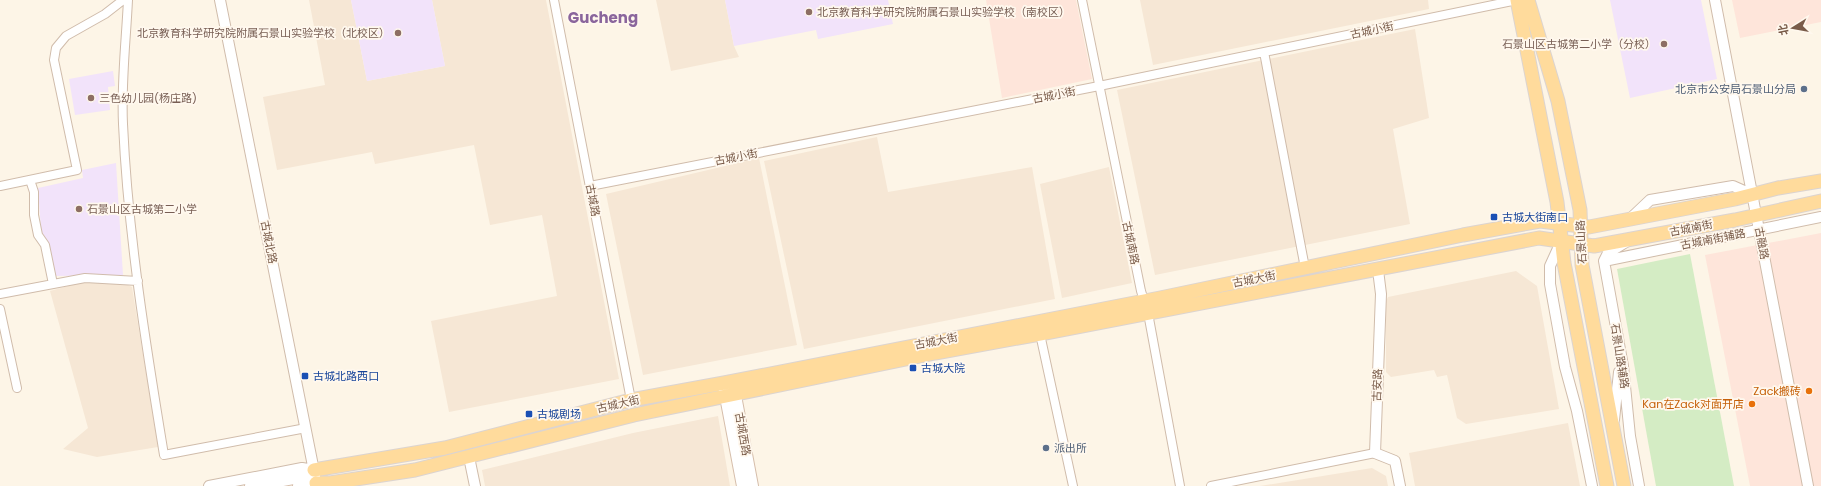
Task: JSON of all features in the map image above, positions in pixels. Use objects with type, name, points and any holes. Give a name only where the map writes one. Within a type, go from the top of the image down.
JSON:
[{"type":"main road","name":"石景山路","points":[[1517,0],[1557,202],[1564,263],[1606,486]]},
{"type":"main road","name":"石景山路","points":[[1528,0],[1558,101],[1580,210],[1582,265],[1624,486]]},
{"type":"main road","name":"古城南街","points":[[1559,223],[1589,227],[1821,181]]},
{"type":"main road","name":"古城南街","points":[[1561,242],[1594,246],[1821,202]]},
{"type":"main road","name":"古城大街","points":[[316,484],[415,470],[634,415],[935,353],[1040,334],[1147,306],[1305,268],[1540,221],[1559,223]]},
{"type":"main road","name":"古城大街","points":[[314,470],[445,448],[631,400],[728,382],[1147,306],[1378,270],[1539,238],[1561,242]]},
{"type":"main road","name":"古城西路","points":[[728,382],[752,486]]},
{"type":"main road","name":"古城西路","points":[[731,395],[743,486]]},
{"type":"main road","points":[[251,486],[304,476],[314,470]]},
{"type":"main road","points":[[299,486],[316,484]]},
{"type":"street","points":[[0,186],[77,170],[54,60],[56,48],[66,36],[106,14],[123,0]]},
{"type":"street","points":[[128,0],[123,123],[145,340],[164,455],[306,428]]},
{"type":"street","name":"古城北路","points":[[220,0],[316,484]]},
{"type":"street","name":"古城路","points":[[554,0],[631,400]]},
{"type":"street","name":"古城南路","points":[[1082,0],[1141,291],[1147,306],[1180,486]]},
{"type":"street","name":"古城小街","points":[[590,186],[1099,86],[1517,0]]},
{"type":"street","name":"古融路","points":[[1715,0],[1808,486]]},
{"type":"street","points":[[1264,52],[1305,268]]},
{"type":"street","points":[[30,180],[34,192],[34,215],[38,235],[45,245],[54,284]]},
{"type":"street","name":"古城南街辅路","points":[[1604,261],[1821,217]]},
{"type":"street","points":[[1604,261],[1608,253],[1630,240]]},
{"type":"street","points":[[1561,242],[1550,266],[1550,284],[1565,367],[1577,412],[1592,486]]},
{"type":"street","name":"石景山路辅路","points":[[1604,261],[1623,366],[1630,436],[1639,486]]},
{"type":"street","name":"古安路","points":[[1375,453],[1380,294],[1378,270]]},
{"type":"street","points":[[0,294],[85,278],[138,281]]},
{"type":"street","points":[[0,309],[17,388]]},
{"type":"street","points":[[1040,334],[1073,486]]},
{"type":"street","points":[[1614,428],[1619,375],[1618,344]]},
{"type":"street","points":[[1211,486],[1375,453],[1395,461],[1400,486]]},
{"type":"street","points":[[469,457],[475,486]]},
{"type":"street","points":[[209,486],[302,468],[314,470]]},
{"type":"shaded area","points":[[309,0],[351,0],[367,81],[445,66],[432,0],[546,0],[619,379],[449,412],[431,321],[557,296],[542,215],[490,225],[474,145],[375,164],[372,152],[277,170],[263,97],[325,85]]},
{"type":"shaded area","name":"北京教育科学研究院附属石景山实验学校（北校区）","points":[[351,0],[432,0],[445,66],[367,81]]},
{"type":"shaded area","points":[[656,0],[725,0],[734,46],[739,57],[671,71]]},
{"type":"shaded area","name":"北京教育科学研究院附属石景山实验学校（南校区）","points":[[725,0],[888,0],[893,24],[818,39],[816,30],[734,46]]},
{"type":"shaded area","points":[[986,0],[1076,0],[1092,79],[1002,98]]},
{"type":"shaded area","points":[[1140,0],[1428,0],[1429,9],[1153,65]]},
{"type":"shaded area","name":"石景山区古城第二小学（分校）","points":[[1610,0],[1701,0],[1717,79],[1630,98]]},
{"type":"shaded area","points":[[1732,0],[1821,0],[1821,22],[1740,38]]},
{"type":"shaded area","points":[[1415,29],[1429,118],[1393,129],[1410,224],[1155,275],[1117,90]]},
{"type":"shaded area","name":"三色幼儿园(杨庄路)","points":[[113,71],[115,86],[108,87],[110,110],[75,115],[69,79]]},
{"type":"shaded area","points":[[877,137],[888,192],[1032,167],[1055,299],[804,349],[764,161]]},
{"type":"shaded area","points":[[759,158],[797,345],[643,375],[606,194]]},
{"type":"shaded area","name":"石景山区古城第二小学","points":[[116,163],[123,275],[55,276],[47,244],[41,230],[38,188],[83,178],[82,170]]},
{"type":"shaded area","points":[[1109,167],[1132,283],[1062,298],[1040,184]]},
{"type":"shaded area","points":[[1821,233],[1821,486],[1750,486],[1705,255]]},
{"type":"shaded area","points":[[1516,271],[1537,286],[1559,409],[1466,424],[1457,418],[1447,375],[1437,377],[1434,370],[1391,377],[1386,372],[1386,301],[1388,297]]},
{"type":"shaded area","points":[[115,279],[132,287],[158,447],[97,457],[63,449],[88,428],[50,291],[83,282]]},
{"type":"shaded area","points":[[718,416],[730,486],[485,486],[482,470],[633,433]]},
{"type":"shaded area","points":[[1568,423],[1580,486],[1415,486],[1409,453]]},
{"type":"shaded area","points":[[1372,468],[1386,476],[1388,486],[1260,486]]},
{"type":"green space","points":[[1690,254],[1734,486],[1656,486],[1617,269]]},
{"type":"place","name":"北京教育科学研究院附属石景山实验学校（南校区）","points":[[809,12]]},
{"type":"place","name":"北京教育科学研究院附属石景山实验学校（北校区）","points":[[398,33]]},
{"type":"place","name":"石景山区古城第二小学（分校）","points":[[1664,44]]},
{"type":"place","name":"北京市公安局石景山分局","points":[[1804,89]]},
{"type":"place","name":"三色幼儿园(杨庄路)","points":[[91,98]]},
{"type":"place","name":"石景山区古城第二小学","points":[[79,209]]},
{"type":"place","name":"古城大街南口","points":[[1494,217]]},
{"type":"place","name":"古城大院","points":[[913,368]]},
{"type":"place","name":"古城北路西口","points":[[305,376]]},
{"type":"place","name":"Zack搬砖","points":[[1809,391]]},
{"type":"place","name":"Kan在Zack对面开店","points":[[1752,404]]},
{"type":"place","name":"古城剧场","points":[[529,414]]},
{"type":"place","name":"派出所","points":[[1046,448]]},
{"type":"district","name":"Gucheng","points":[[603,17]]}]
